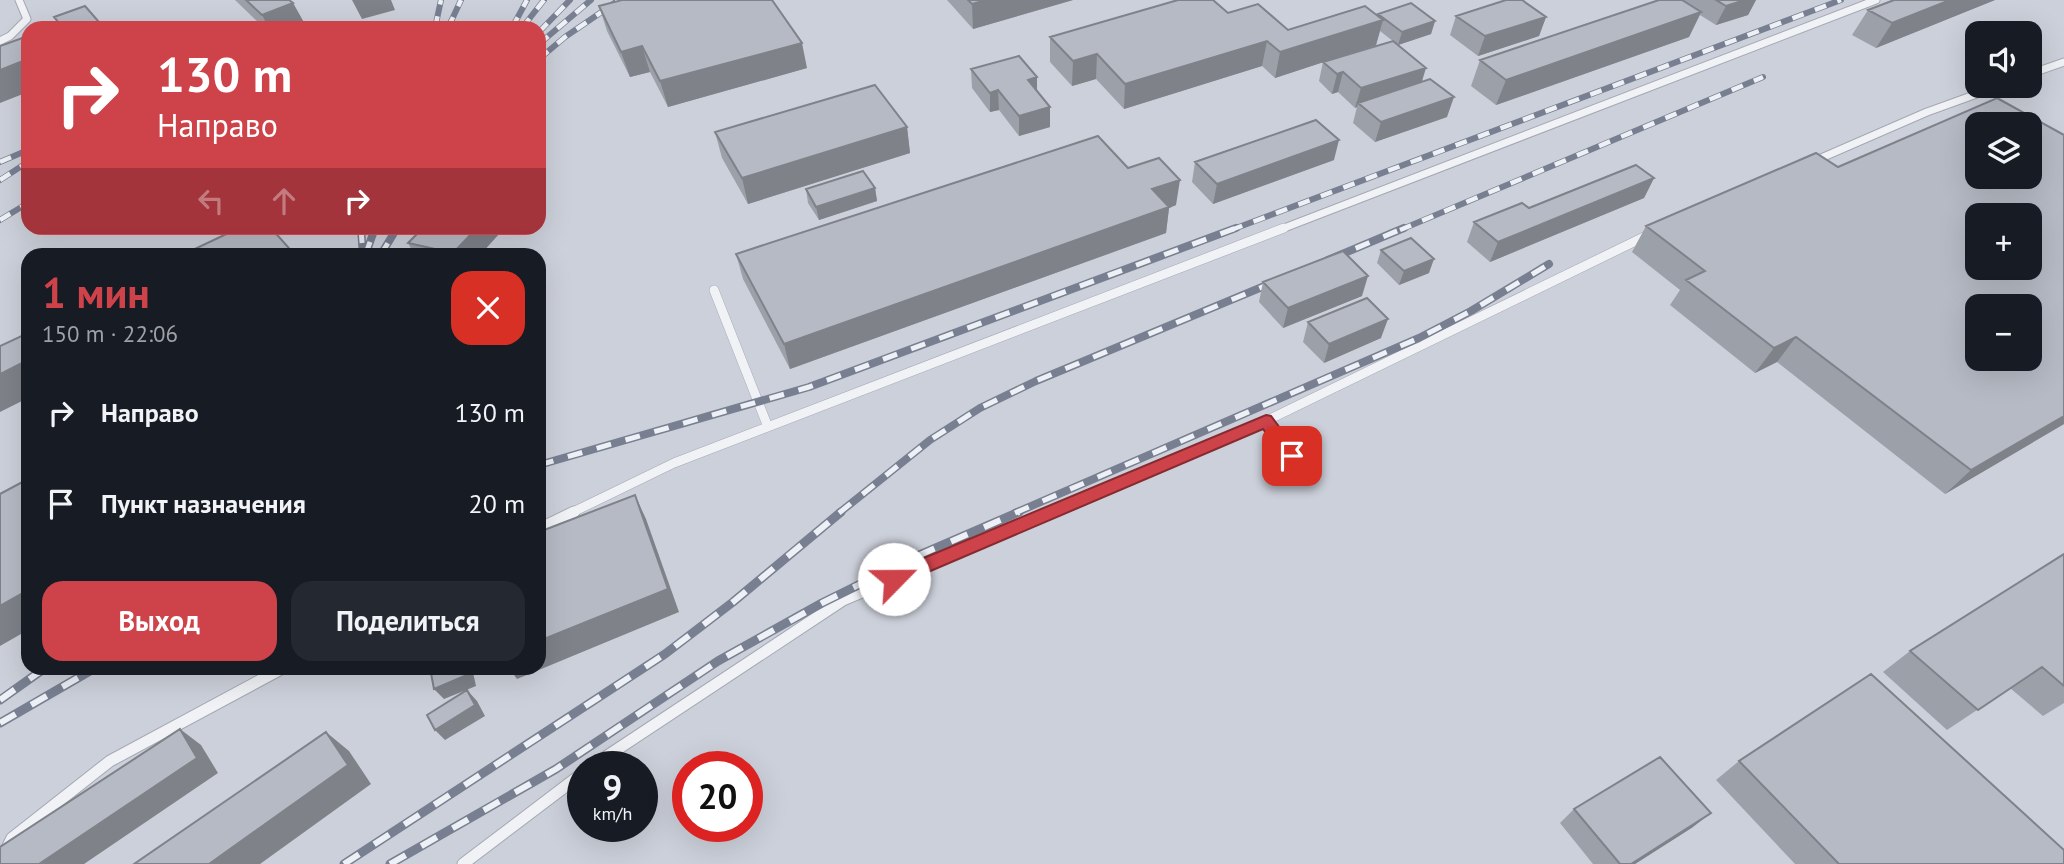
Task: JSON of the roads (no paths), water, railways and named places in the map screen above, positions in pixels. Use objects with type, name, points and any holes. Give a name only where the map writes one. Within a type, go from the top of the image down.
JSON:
[{"type":"lane","points":[[19,0],[27,19],[25,21]]},
{"type":"lane","points":[[546,526],[674,463],[1877,0]]},
{"type":"lane","points":[[0,41],[21,25]]},
{"type":"lane","points":[[2042,70],[2064,62]]},
{"type":"lane","points":[[1804,165],[1966,98]]},
{"type":"lane","points":[[612,751],[844,600],[1266,421],[1655,231]]},
{"type":"lane","points":[[714,290],[768,427]]},
{"type":"lane","points":[[1266,421],[1292,456]]},
{"type":"lane","points":[[0,862],[12,838],[110,761],[270,675]]},
{"type":"lane","points":[[463,864],[567,786]]},
{"type":"railway","points":[[436,21],[441,0]]},
{"type":"railway","points":[[451,21],[461,0]]},
{"type":"railway","points":[[516,21],[527,0]]},
{"type":"railway","points":[[528,21],[544,0]]},
{"type":"railway","points":[[546,25],[570,0]]},
{"type":"railway","points":[[546,38],[591,0]]},
{"type":"railway","points":[[546,53],[619,0]]},
{"type":"railway","points":[[1231,230],[1841,0]]},
{"type":"railway","points":[[1400,230],[1763,77]]},
{"type":"railway","points":[[0,162],[21,153]]},
{"type":"railway","points":[[0,180],[21,166]]},
{"type":"railway","points":[[0,220],[21,207]]},
{"type":"railway","points":[[546,463],[809,387],[1236,228]]},
{"type":"railway","points":[[1328,260],[1404,228]]},
{"type":"railway","points":[[362,235],[362,248]]},
{"type":"railway","points":[[368,248],[372,235]]},
{"type":"railway","points":[[385,248],[393,235]]},
{"type":"railway","points":[[1015,513],[1419,338],[1471,311],[1549,264]]},
{"type":"railway","points":[[839,513],[930,440],[980,408],[1036,381],[1279,280]]},
{"type":"railway","points":[[344,864],[665,654],[733,602],[841,512]]},
{"type":"railway","points":[[390,864],[556,769],[718,661],[822,603],[915,557],[1019,512]]},
{"type":"railway","points":[[0,700],[35,675]]},
{"type":"railway","points":[[0,723],[83,675]]}]
